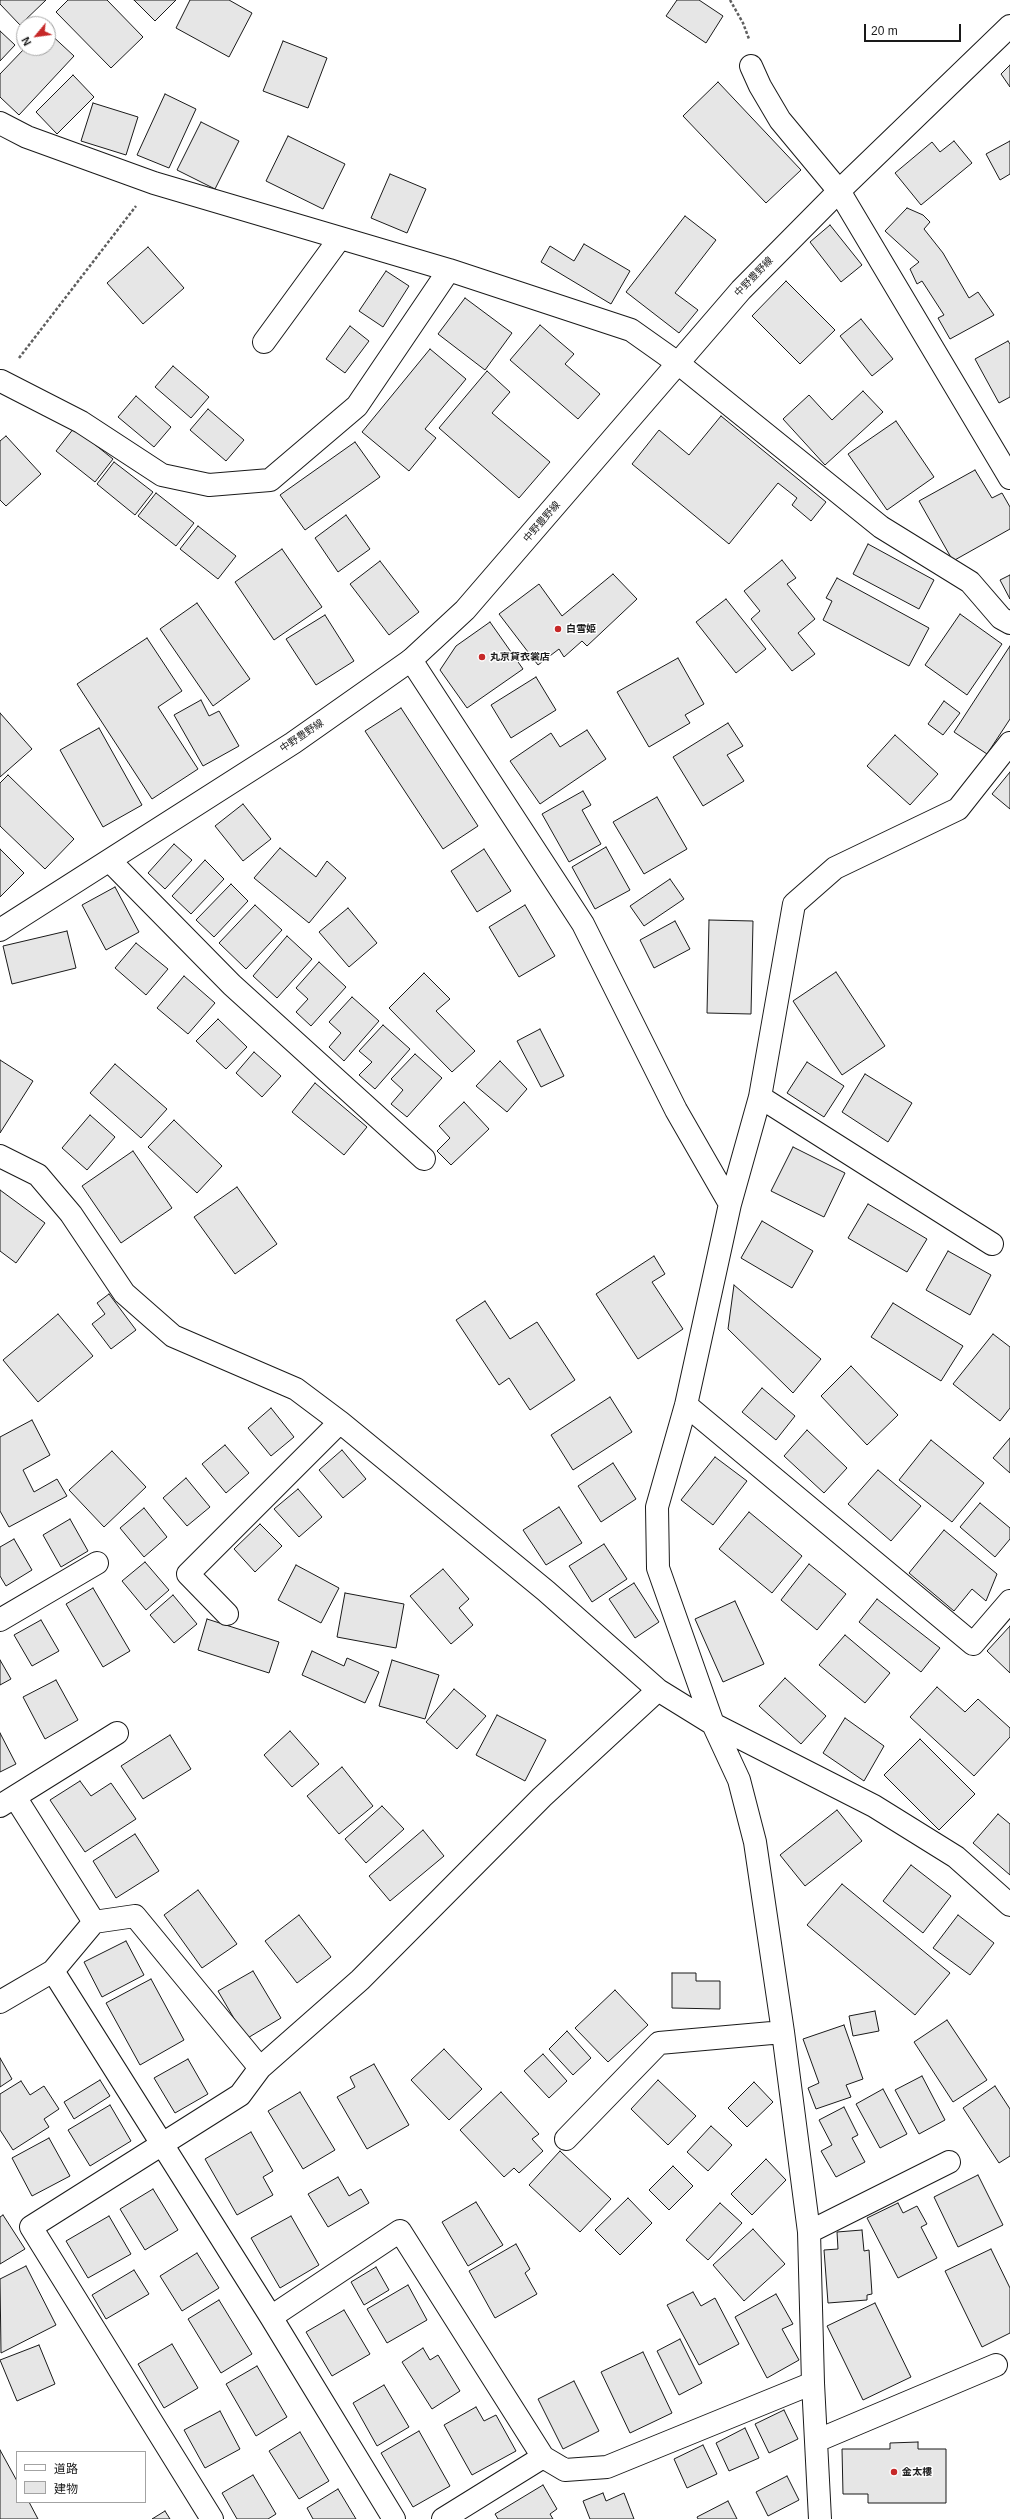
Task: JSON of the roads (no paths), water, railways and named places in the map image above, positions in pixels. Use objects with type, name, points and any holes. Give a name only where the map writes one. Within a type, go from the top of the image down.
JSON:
[{"type":"street","name":"中野豊野線","points":[[0,930],[293,743],[411,660],[465,610],[679,364],[741,290],[839,191],[1010,26]]},
{"type":"street","points":[[751,66],[760,86],[780,120],[839,191],[1010,478]]},
{"type":"street","points":[[0,123],[27,137],[154,183],[448,270],[631,330],[679,364],[881,527],[970,582],[1001,618],[1010,623]]},
{"type":"street","points":[[264,342],[340,238]]},
{"type":"street","points":[[1,381],[81,422],[162,475],[209,485],[270,480],[357,406],[448,270]]},
{"type":"street","points":[[411,660],[583,924],[676,1110],[730,1204]]},
{"type":"street","points":[[820,2519],[813,2383],[809,2232],[783,2032],[754,1842],[739,1780],[714,1724],[658,1568],[657,1507],[686,1405],[730,1204],[760,1097],[794,904],[835,868],[958,809],[1010,743]]},
{"type":"street","points":[[110,861],[232,985],[424,1160]]},
{"type":"street","points":[[760,1097],[992,1244]]},
{"type":"street","points":[[0,1156],[38,1176],[71,1214],[124,1293],[173,1336],[296,1389],[340,1422],[546,1590],[658,1690],[714,1724],[874,1806],[956,1856],[1010,1904]]},
{"type":"street","points":[[686,1405],[973,1644],[1010,1601]]},
{"type":"street","points":[[227,1614],[188,1574],[340,1422]]},
{"type":"street","points":[[0,1620],[97,1563]]},
{"type":"street","points":[[212,2519],[31,2227],[240,2095],[260,2068],[360,1980],[542,1797],[658,1690]]},
{"type":"street","points":[[94,1922],[8,1802],[117,1733]]},
{"type":"street","points":[[0,2002],[53,1971],[94,1922],[135,1916],[260,2068]]},
{"type":"street","points":[[53,1971],[271,2317],[394,2519]]},
{"type":"street","points":[[566,2139],[660,2043],[783,2032]]},
{"type":"street","points":[[809,2232],[949,2162]]},
{"type":"street","points":[[271,2317],[400,2231],[543,2457],[565,2470],[607,2467],[813,2383]]},
{"type":"street","points":[[816,2441],[996,2365]]},
{"type":"street","points":[[443,2519],[543,2457]]},
{"type":"place","name":"白雪姫","points":[[558,629]]},
{"type":"place","name":"丸京貸衣裳店","points":[[482,657]]},
{"type":"place","name":"金太樓","points":[[894,2472]]}]
